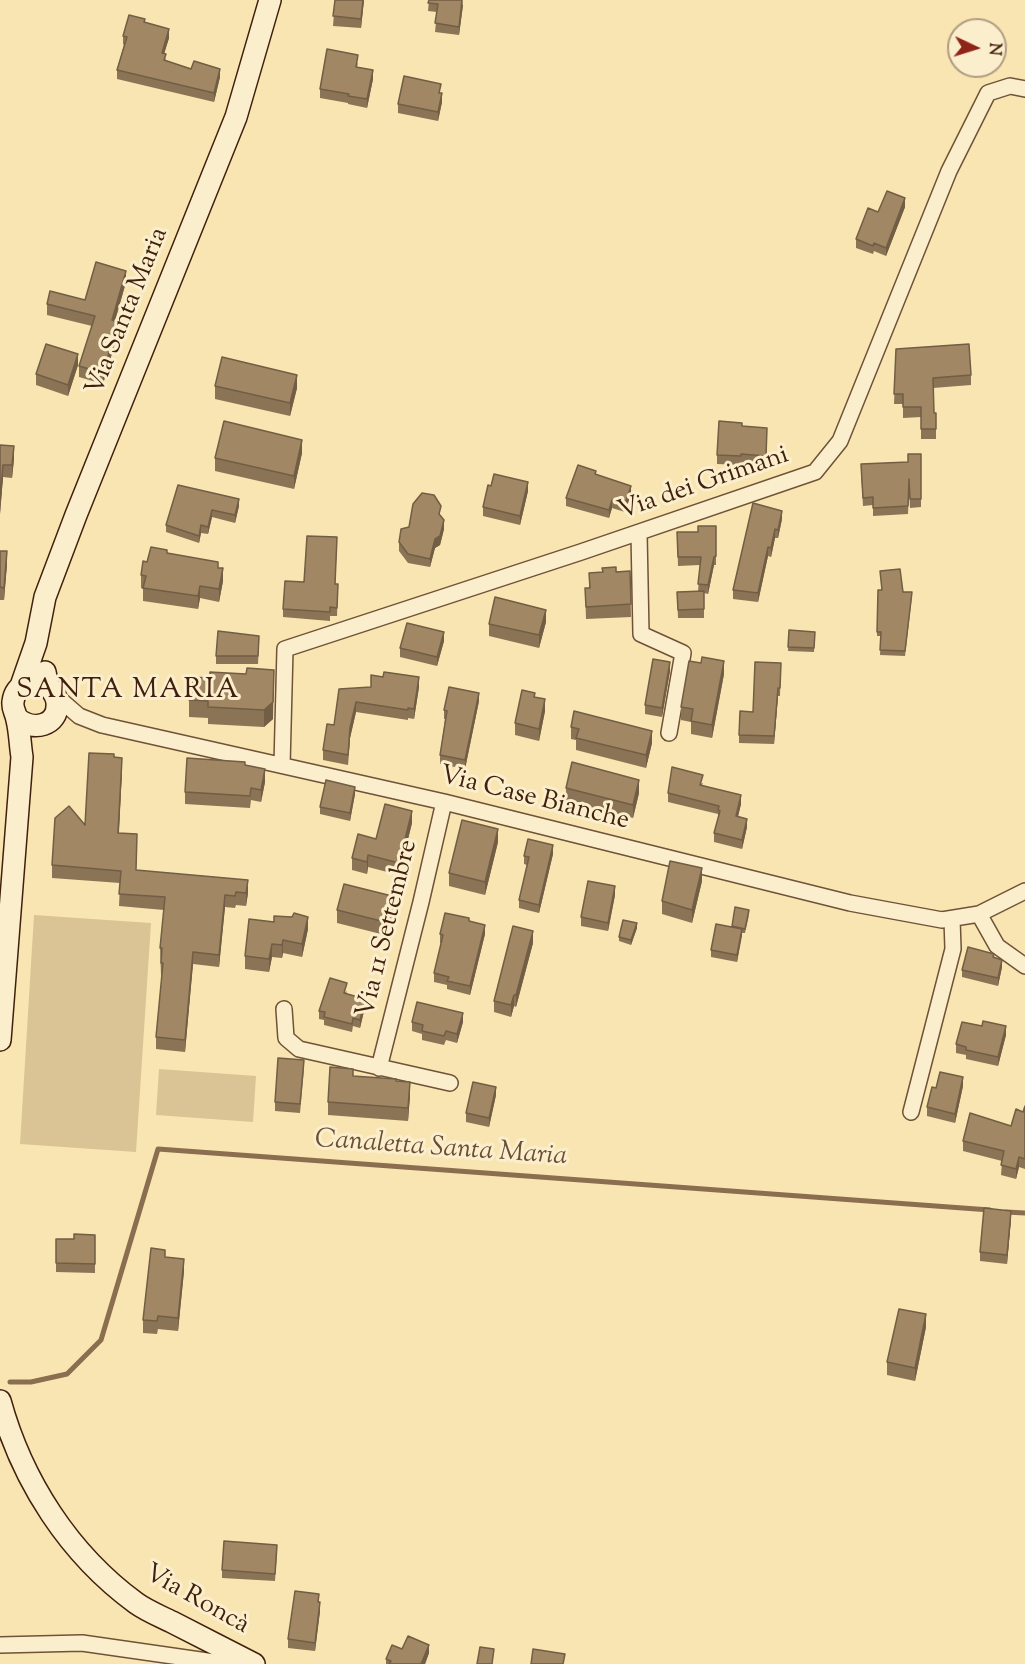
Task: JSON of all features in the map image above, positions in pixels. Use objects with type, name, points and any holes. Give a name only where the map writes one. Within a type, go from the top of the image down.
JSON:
[{"type":"main road","name":"Via Santa Maria","points":[[0,1040],[22,757],[10,712],[13,691],[36,643],[45,597],[76,514],[236,117],[270,0]]},
{"type":"main road","name":"Via Santa Maria","points":[[22,757],[57,711],[36,643]]},
{"type":"main road","points":[[13,691],[35,681],[52,691]]},
{"type":"main road","points":[[10,712],[27,725],[45,724]]},
{"type":"main road","name":"Via Roncà","points":[[0,1401],[15,1445],[36,1489],[56,1522],[86,1559],[137,1604],[254,1664]]},
{"type":"street","name":"Via dei Grimani","points":[[282,765],[285,649],[639,533],[815,472],[840,441],[949,171],[988,93],[1010,87],[1025,89]]},
{"type":"street","points":[[639,533],[641,634],[683,653],[669,733]]},
{"type":"street","name":"Via Case Bianche","points":[[52,691],[79,716],[102,725],[444,801],[850,903],[942,920],[979,914],[1025,891]]},
{"type":"street","points":[[45,724],[79,716]]},
{"type":"street","name":"Via 11 Settembre","points":[[379,1068],[444,801]]},
{"type":"street","points":[[979,914],[997,946],[1025,966]]},
{"type":"street","points":[[911,1112],[953,949],[952,919]]},
{"type":"street","points":[[284,1009],[286,1038],[299,1049],[450,1083]]},
{"type":"street","points":[[0,1645],[82,1643],[228,1664]]},
{"type":"shaded area","points":[[34,915],[151,923],[136,1152],[20,1144]]},
{"type":"shaded area","points":[[159,1069],[256,1076],[253,1122],[156,1115]]},
{"type":"building","points":[[335,0],[363,0],[361,19],[333,16]]},
{"type":"building","points":[[429,0],[462,0],[459,27],[435,23],[438,4],[428,3]]},
{"type":"building","points":[[129,15],[169,29],[162,53],[166,54],[164,60],[191,69],[194,61],[220,69],[214,93],[117,70],[127,37],[123,36]]},
{"type":"building","points":[[327,49],[358,55],[356,67],[373,70],[367,99],[320,89]]},
{"type":"building","points":[[404,76],[441,84],[439,93],[442,93],[438,112],[398,104]]},
{"type":"building","points":[[887,191],[905,198],[886,248],[874,243],[873,246],[856,239],[868,208],[878,212]]},
{"type":"building","points":[[96,262],[126,271],[112,320],[118,322],[103,373],[79,366],[95,316],[47,304],[50,291],[85,300]]},
{"type":"building","points":[[46,344],[78,354],[68,385],[36,374]]},
{"type":"building","points":[[969,344],[971,375],[933,378],[936,429],[921,429],[921,407],[903,407],[903,394],[894,394],[896,349]]},
{"type":"building","points":[[222,357],[297,375],[290,403],[215,386]]},
{"type":"building","points":[[224,421],[302,440],[294,476],[215,458]]},
{"type":"building","points":[[719,421],[767,428],[766,456],[717,455]]},
{"type":"building","points":[[0,445],[14,446],[12,465],[3,465],[0,501]]},
{"type":"building","points":[[908,454],[921,454],[921,499],[910,499],[909,479],[908,506],[873,508],[873,497],[863,498],[861,464],[908,462]]},
{"type":"building","points":[[578,465],[596,471],[595,474],[631,486],[625,504],[612,500],[609,510],[566,498]]},
{"type":"building","points":[[494,474],[528,482],[520,516],[483,507],[488,485],[491,486]]},
{"type":"building","points":[[178,485],[239,499],[235,515],[212,510],[208,527],[201,525],[199,536],[166,525]]},
{"type":"building","points":[[422,493],[434,495],[441,506],[439,514],[444,520],[440,536],[435,539],[430,559],[408,554],[399,542],[401,529],[409,527],[413,504]]},
{"type":"building","points":[[753,503],[782,511],[771,548],[768,547],[758,593],[733,590]]},
{"type":"building","points":[[698,526],[716,526],[716,556],[708,585],[698,584],[701,557],[678,557],[677,532],[698,532]]},
{"type":"building","points":[[307,536],[337,537],[335,584],[338,584],[337,608],[330,607],[330,612],[283,609],[285,581],[304,582]]},
{"type":"building","points":[[151,547],[167,550],[167,553],[218,562],[218,568],[223,568],[219,589],[200,586],[198,596],[143,588],[146,576],[141,575],[143,561],[147,562]]},
{"type":"building","points":[[0,551],[7,551],[4,588],[0,587]]},
{"type":"building","points":[[616,567],[616,572],[630,571],[631,604],[586,607],[585,588],[590,588],[589,573],[603,572],[602,568]]},
{"type":"building","points":[[900,569],[903,592],[912,592],[905,651],[880,650],[881,632],[877,632],[878,590],[882,590],[880,571]]},
{"type":"building","points":[[704,591],[704,609],[678,610],[677,592]]},
{"type":"building","points":[[495,597],[546,610],[539,635],[489,624]]},
{"type":"building","points":[[407,623],[444,632],[437,657],[400,648]]},
{"type":"building","points":[[789,630],[815,632],[814,648],[788,647]]},
{"type":"building","points":[[218,631],[259,636],[258,656],[216,656]]},
{"type":"building","points":[[702,657],[724,661],[712,725],[691,721],[693,709],[681,707],[689,661],[701,663]]},
{"type":"building","points":[[653,659],[670,662],[662,708],[645,705]]},
{"type":"building","points":[[755,662],[781,663],[774,736],[739,735],[740,711],[753,712]]},
{"type":"building","points":[[247,668],[274,670],[273,702],[264,710],[208,707],[208,701],[189,700],[190,677],[210,678],[210,672],[246,674]]},
{"type":"building","points":[[384,672],[419,677],[414,709],[356,702],[350,728],[348,755],[323,750],[327,724],[334,725],[339,689],[371,687],[371,675],[383,677]]},
{"type":"building","points":[[449,687],[479,693],[465,760],[440,755],[447,711],[444,710]]},
{"type":"building","points":[[522,690],[535,693],[534,697],[545,699],[539,729],[515,723]]},
{"type":"building","points":[[574,711],[652,731],[646,755],[576,738],[579,729],[571,727]]},
{"type":"building","points":[[89,753],[114,754],[114,757],[122,758],[118,833],[137,834],[136,870],[248,880],[246,893],[236,892],[235,896],[225,895],[219,955],[193,952],[185,1040],[156,1037],[163,963],[161,963],[162,948],[160,948],[165,897],[119,894],[121,871],[52,865],[55,818],[69,806],[85,825]]},
{"type":"building","points":[[187,758],[245,762],[245,765],[265,769],[261,790],[251,788],[250,796],[185,792]]},
{"type":"building","points":[[572,762],[639,780],[633,805],[566,788]]},
{"type":"building","points":[[672,767],[703,775],[700,785],[741,795],[736,816],[747,819],[742,840],[714,833],[720,811],[719,806],[668,793]]},
{"type":"building","points":[[326,780],[355,787],[350,813],[320,807]]},
{"type":"building","points":[[385,804],[412,811],[399,863],[368,855],[367,862],[352,858],[358,834],[376,839]]},
{"type":"building","points":[[462,820],[498,829],[485,882],[449,873]]},
{"type":"building","points":[[528,839],[553,845],[539,905],[519,900],[529,857],[524,856]]},
{"type":"building","points":[[670,861],[702,868],[692,910],[662,901]]},
{"type":"building","points":[[588,881],[615,886],[608,923],[581,917]]},
{"type":"building","points":[[344,884],[396,897],[389,923],[337,910]]},
{"type":"building","points":[[735,907],[749,910],[745,929],[732,926]]},
{"type":"building","points":[[294,913],[308,917],[302,944],[283,940],[282,945],[272,944],[269,959],[245,956],[249,919],[274,922],[274,916],[292,917]]},
{"type":"building","points":[[445,913],[469,918],[469,921],[485,925],[470,986],[447,981],[449,977],[434,973],[443,935],[440,934]]},
{"type":"building","points":[[623,920],[637,923],[631,940],[619,937]]},
{"type":"building","points":[[716,924],[742,929],[737,955],[711,950]]},
{"type":"building","points":[[513,926],[533,931],[516,995],[511,1005],[494,1001]]},
{"type":"building","points":[[968,947],[994,954],[993,957],[1002,960],[998,978],[962,970]]},
{"type":"building","points":[[330,978],[347,983],[344,993],[365,999],[360,1020],[353,1018],[352,1024],[324,1017],[325,1012],[319,1011]]},
{"type":"building","points":[[417,1002],[463,1013],[457,1034],[446,1031],[444,1036],[422,1031],[423,1025],[412,1022]]},
{"type":"building","points":[[983,1021],[1006,1026],[998,1057],[966,1050],[966,1047],[956,1044],[962,1022],[982,1026]]},
{"type":"building","points":[[278,1058],[304,1060],[300,1104],[275,1102]]},
{"type":"building","points":[[330,1067],[353,1069],[353,1076],[410,1082],[408,1108],[328,1102]]},
{"type":"building","points":[[940,1072],[963,1077],[955,1114],[927,1107],[932,1087],[936,1088]]},
{"type":"building","points":[[473,1082],[496,1087],[489,1118],[466,1113]]},
{"type":"building","points":[[1025,1106],[1025,1159],[1019,1157],[1016,1169],[1001,1165],[1004,1151],[963,1141],[970,1113],[1011,1126],[1016,1109],[1023,1112]]},
{"type":"building","points":[[984,1208],[1011,1211],[1007,1255],[980,1252]]},
{"type":"building","points":[[74,1234],[95,1235],[95,1264],[56,1263],[56,1239],[74,1239]]},
{"type":"building","points":[[151,1248],[165,1250],[165,1257],[184,1259],[178,1318],[158,1316],[157,1321],[143,1320]]},
{"type":"building","points":[[899,1309],[926,1314],[915,1368],[887,1362]]},
{"type":"building","points":[[224,1541],[277,1545],[275,1574],[222,1570]]},
{"type":"building","points":[[295,1591],[319,1594],[315,1643],[288,1639]]},
{"type":"building","points":[[408,1636],[429,1645],[421,1664],[389,1664],[391,1661],[386,1659],[392,1645],[402,1649]]},
{"type":"building","points":[[480,1647],[494,1649],[492,1664],[477,1664]]},
{"type":"building","points":[[533,1649],[565,1654],[563,1664],[531,1664]]},
{"type":"waterway","name":"Canaletta Santa Maria","points":[[10,1382],[31,1382],[67,1374],[101,1340],[158,1149],[990,1210]]},
{"type":"waterway","name":"Canaletta Santa Maria","points":[[1006,1212],[1025,1213]]},
{"type":"district","name":"SANTA MARIA","points":[[128,692]]}]
